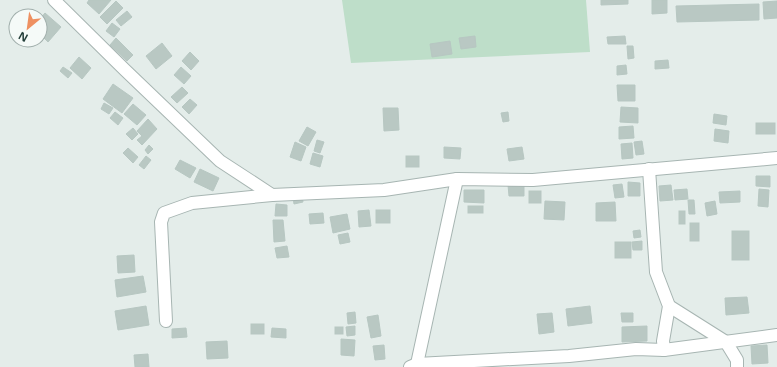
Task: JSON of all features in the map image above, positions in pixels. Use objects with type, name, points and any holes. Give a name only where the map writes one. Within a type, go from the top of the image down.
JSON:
[{"type":"street","points":[[54,0],[220,161],[272,195]]},
{"type":"street","points":[[166,321],[161,222],[164,213],[192,204],[272,195],[384,190],[458,179],[533,180],[777,158]]},
{"type":"street","points":[[649,169],[656,272],[670,306],[663,341],[664,350]]},
{"type":"street","points":[[458,179],[413,366],[569,356],[636,349],[664,350],[777,335]]},
{"type":"street","points":[[670,306],[726,342],[737,360],[737,367]]},
{"type":"green space","points":[[342,0],[586,0],[590,52],[351,63]]},
{"type":"building","points":[[89,0],[111,0],[99,14],[87,3]]},
{"type":"building","points":[[601,0],[628,0],[628,4],[601,5]]},
{"type":"building","points":[[652,0],[667,0],[667,13],[652,14]]},
{"type":"building","points":[[116,1],[123,8],[107,24],[100,17]]},
{"type":"building","points":[[777,1],[777,18],[764,19],[763,2]]},
{"type":"building","points":[[759,4],[759,20],[677,22],[676,6]]},
{"type":"building","points":[[127,11],[132,17],[121,26],[116,20]]},
{"type":"building","points":[[48,16],[61,27],[48,42]]},
{"type":"building","points":[[112,23],[120,29],[114,37],[106,31]]},
{"type":"building","points":[[475,36],[476,47],[461,49],[459,38]]},
{"type":"building","points":[[625,36],[626,44],[608,44],[607,37]]},
{"type":"building","points":[[116,38],[133,55],[127,61],[110,45]]},
{"type":"building","points":[[450,41],[452,54],[432,57],[430,44]]},
{"type":"building","points":[[162,43],[172,56],[156,69],[146,56]]},
{"type":"building","points":[[627,46],[633,46],[634,58],[628,59]]},
{"type":"building","points":[[190,52],[199,61],[191,70],[182,61]]},
{"type":"building","points":[[79,57],[91,68],[82,79],[70,68]]},
{"type":"building","points":[[668,60],[669,68],[655,69],[655,61]]},
{"type":"building","points":[[626,65],[627,74],[617,75],[617,66]]},
{"type":"building","points":[[63,67],[72,73],[68,78],[60,71]]},
{"type":"building","points":[[181,67],[191,76],[184,84],[174,75]]},
{"type":"building","points":[[113,84],[133,98],[122,113],[103,99]]},
{"type":"building","points":[[617,85],[635,85],[635,101],[618,101]]},
{"type":"building","points":[[182,87],[188,93],[177,103],[171,97]]},
{"type":"building","points":[[190,99],[197,105],[189,114],[182,107]]},
{"type":"building","points":[[104,103],[113,108],[109,114],[101,109]]},
{"type":"building","points":[[133,104],[146,115],[137,125],[124,114]]},
{"type":"building","points":[[621,107],[638,108],[638,123],[620,122]]},
{"type":"building","points":[[383,108],[398,108],[399,130],[384,131]]},
{"type":"building","points":[[115,112],[123,118],[118,125],[110,118]]},
{"type":"building","points":[[508,112],[509,121],[503,122],[501,113]]},
{"type":"building","points":[[714,114],[727,116],[726,125],[713,123]]},
{"type":"building","points":[[148,119],[157,129],[142,145],[137,140],[142,136],[137,131]]},
{"type":"building","points":[[756,123],[775,123],[775,134],[756,134]]},
{"type":"building","points":[[633,126],[634,138],[619,139],[619,127]]},
{"type":"building","points":[[307,127],[316,132],[308,146],[299,141]]},
{"type":"building","points":[[133,128],[138,134],[132,140],[126,134]]},
{"type":"building","points":[[715,129],[729,131],[728,143],[714,141]]},
{"type":"building","points":[[317,140],[324,142],[320,153],[314,151]]},
{"type":"building","points":[[642,141],[644,154],[636,155],[634,142]]},
{"type":"building","points":[[295,142],[306,147],[301,161],[290,157]]},
{"type":"building","points":[[632,143],[633,158],[622,159],[621,144]]},
{"type":"building","points":[[149,145],[153,149],[148,154],[145,150]]},
{"type":"building","points":[[444,147],[461,148],[460,159],[444,158]]},
{"type":"building","points":[[522,147],[524,159],[509,161],[507,149]]},
{"type":"building","points":[[128,148],[138,157],[133,163],[123,153]]},
{"type":"building","points":[[313,153],[323,156],[320,167],[310,164]]},
{"type":"building","points":[[146,156],[151,160],[144,169],[139,165]]},
{"type":"building","points":[[406,156],[419,156],[419,167],[406,167]]},
{"type":"building","points":[[180,160],[196,168],[190,178],[175,169]]},
{"type":"building","points":[[200,169],[219,178],[213,191],[194,182]]},
{"type":"building","points":[[756,176],[770,176],[770,187],[756,186]]},
{"type":"building","points":[[628,182],[640,183],[640,196],[628,196]]},
{"type":"building","points":[[622,184],[624,197],[615,198],[613,185]]},
{"type":"building","points":[[508,185],[524,185],[524,196],[509,196]]},
{"type":"building","points":[[671,185],[673,200],[660,201],[659,186]]},
{"type":"building","points":[[687,189],[688,199],[675,200],[674,190]]},
{"type":"building","points":[[759,189],[769,190],[768,207],[758,206]]},
{"type":"building","points":[[464,190],[484,190],[484,203],[464,202]]},
{"type":"building","points":[[529,191],[541,191],[541,203],[529,203]]},
{"type":"building","points":[[740,191],[740,202],[720,203],[719,192]]},
{"type":"building","points":[[302,196],[303,202],[294,204],[293,197]]},
{"type":"building","points":[[688,200],[694,200],[695,214],[689,214]]},
{"type":"building","points":[[545,201],[565,202],[564,220],[544,219]]},
{"type":"building","points":[[715,201],[717,214],[707,216],[705,203]]},
{"type":"building","points":[[615,202],[616,221],[596,221],[596,203]]},
{"type":"building","points":[[276,204],[287,205],[287,216],[275,216]]},
{"type":"building","points":[[468,206],[483,206],[483,213],[468,213]]},
{"type":"building","points":[[369,210],[371,226],[359,227],[358,211]]},
{"type":"building","points":[[376,210],[390,210],[390,223],[376,223]]},
{"type":"building","points":[[679,211],[685,211],[685,224],[679,224]]},
{"type":"building","points":[[323,213],[324,223],[310,224],[309,214]]},
{"type":"building","points":[[347,214],[350,229],[333,233],[330,217]]},
{"type":"building","points":[[273,220],[283,220],[285,241],[274,242]]},
{"type":"building","points":[[690,223],[699,223],[699,241],[690,241]]},
{"type":"building","points":[[640,230],[641,237],[634,238],[633,231]]},
{"type":"building","points":[[732,231],[749,231],[749,260],[732,260]]},
{"type":"building","points":[[348,233],[350,242],[340,244],[338,235]]},
{"type":"building","points":[[642,241],[642,250],[633,250],[632,242]]},
{"type":"building","points":[[615,242],[631,242],[631,258],[615,258]]},
{"type":"building","points":[[287,246],[289,257],[277,258],[275,248]]},
{"type":"building","points":[[134,255],[135,272],[118,273],[117,256]]},
{"type":"building","points":[[143,276],[146,292],[117,297],[115,280]]},
{"type":"building","points":[[747,297],[749,313],[726,315],[725,298]]},
{"type":"building","points":[[146,306],[149,325],[118,330],[115,311]]},
{"type":"building","points":[[590,306],[592,323],[568,326],[566,309]]},
{"type":"building","points":[[355,312],[356,323],[348,324],[347,313]]},
{"type":"building","points":[[552,313],[554,332],[539,334],[537,314]]},
{"type":"building","points":[[621,313],[633,313],[633,322],[622,322]]},
{"type":"building","points":[[378,315],[381,336],[371,338],[367,317]]},
{"type":"building","points":[[251,324],[264,324],[264,334],[251,334]]},
{"type":"building","points":[[355,326],[355,335],[347,336],[346,327]]},
{"type":"building","points":[[647,326],[647,341],[622,342],[622,327]]},
{"type":"building","points":[[335,327],[343,327],[343,334],[335,334]]},
{"type":"building","points":[[186,328],[187,337],[172,338],[172,329]]},
{"type":"building","points":[[272,328],[286,329],[286,338],[271,337]]},
{"type":"building","points":[[341,339],[355,340],[354,356],[341,355]]},
{"type":"building","points":[[227,341],[228,358],[207,359],[206,342]]},
{"type":"building","points":[[384,345],[385,359],[375,360],[373,346]]},
{"type":"building","points":[[767,345],[768,363],[752,364],[751,346]]},
{"type":"building","points":[[148,354],[149,367],[135,367],[134,355]]}]
